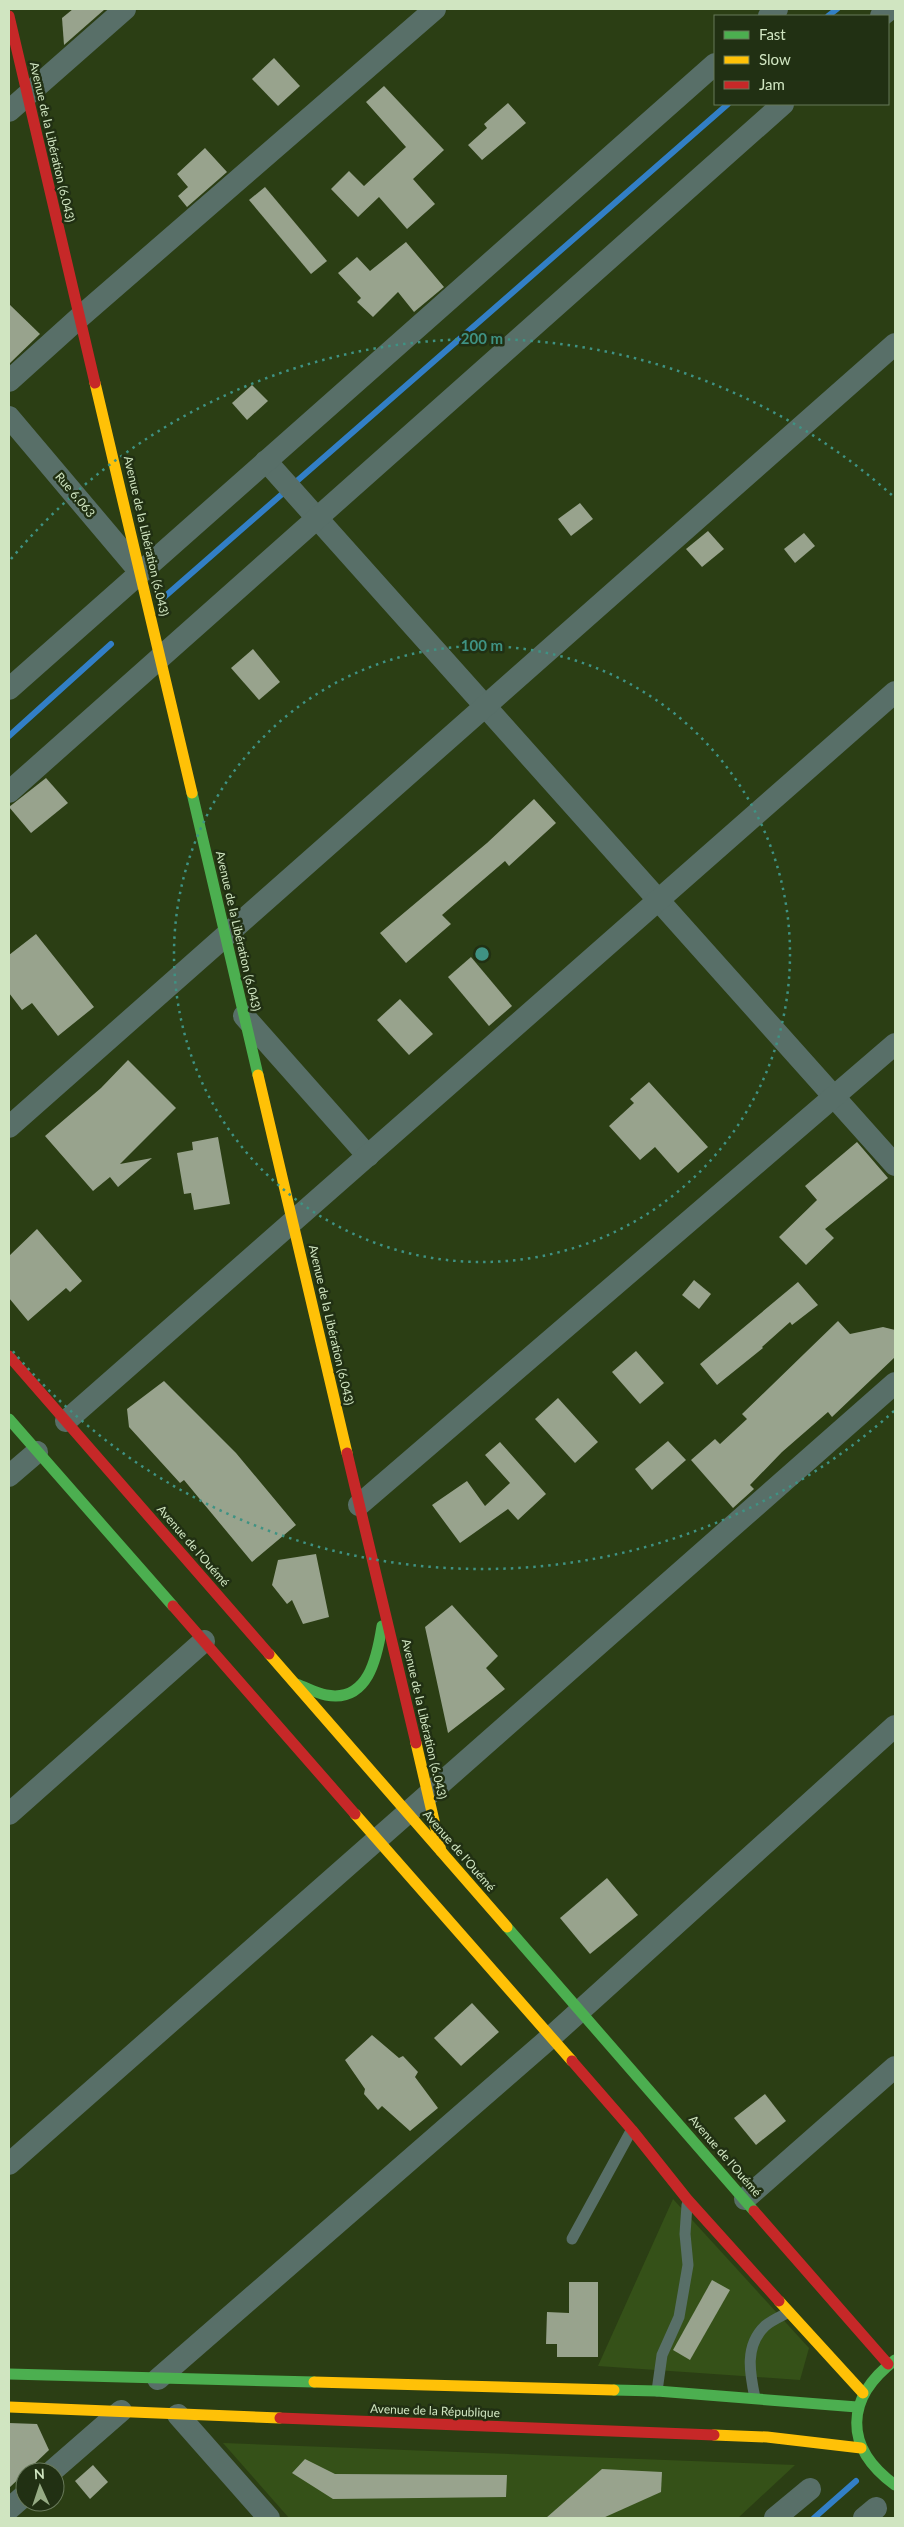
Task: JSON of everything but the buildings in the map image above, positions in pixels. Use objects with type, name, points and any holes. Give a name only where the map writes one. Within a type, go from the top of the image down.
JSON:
[{"type":"main road","name":"Avenue de la Libération (6.043)","points":[[9,16],[441,1851]]},
{"type":"main road","name":"Avenue de l'Ouémé","points":[[9,1356],[579,2010],[745,2199],[892,2362]]},
{"type":"main road","points":[[9,1419],[632,2130],[687,2199],[862,2393]]},
{"type":"main road","points":[[294,1684],[327,1695],[347,1694],[365,1682],[376,1663],[384,1612]]},
{"type":"main road","points":[[892,2362],[873,2377],[862,2393],[858,2407],[856,2428],[861,2448],[877,2473],[895,2485]]},
{"type":"main road","name":"Avenue de la République","points":[[9,2374],[657,2391],[858,2407]]},
{"type":"main road","name":"Avenue de la République","points":[[9,2407],[767,2437],[861,2448]]},
{"type":"street","points":[[9,111],[125,9]]},
{"type":"street","points":[[9,381],[80,317],[436,9]]},
{"type":"street","points":[[9,689],[140,572],[273,469],[714,65]]},
{"type":"street","points":[[9,792],[782,105]]},
{"type":"street","points":[[9,1127],[895,344]]},
{"type":"street","name":"Rue 6.063","points":[[9,417],[140,572]]},
{"type":"street","points":[[273,469],[895,1165]]},
{"type":"street","points":[[66,1421],[895,692]]},
{"type":"street","points":[[244,1016],[368,1156]]},
{"type":"street","points":[[359,1505],[895,1044]]},
{"type":"street","points":[[9,2164],[427,1793],[895,1383]]},
{"type":"street","points":[[9,1476],[37,1452]]},
{"type":"street","points":[[9,1814],[204,1641]]},
{"type":"street","points":[[158,2379],[550,2037],[895,1726]]},
{"type":"street","points":[[745,2199],[895,2067]]},
{"type":"street","points":[[62,2462],[121,2411]]},
{"type":"street","points":[[178,2415],[269,2518]]},
{"type":"street","points":[[775,2518],[810,2488]]},
{"type":"lane","points":[[572,2240],[632,2130]]},
{"type":"lane","points":[[657,2391],[662,2355],[679,2317],[688,2265],[685,2234],[687,2199]]},
{"type":"lane","points":[[755,2398],[749,2368],[752,2347],[765,2327],[790,2312]]},
{"type":"shaded area","points":[[673,2199],[809,2348],[800,2380],[598,2366]]},
{"type":"shaded area","points":[[223,2443],[795,2465],[738,2518],[289,2518]]},
{"type":"waterway","points":[[829,15],[837,9]]},
{"type":"waterway","points":[[162,599],[727,105]]},
{"type":"waterway","points":[[9,736],[111,644]]},
{"type":"waterway","points":[[814,2518],[856,2481]]},
{"type":"traffic: fast","points":[[192,793],[258,1075]]},
{"type":"traffic: fast","points":[[9,1419],[173,1606]]},
{"type":"traffic: fast","points":[[296,1684],[326,1695],[340,1696],[352,1692],[368,1676],[377,1651],[382,1626]]},
{"type":"traffic: fast","points":[[507,1927],[754,2211]]},
{"type":"traffic: fast","points":[[895,2360],[867,2390],[859,2406],[857,2422],[859,2439],[866,2455],[878,2470],[895,2485]]},
{"type":"traffic: fast","points":[[9,2374],[314,2382]]},
{"type":"traffic: fast","points":[[614,2390],[657,2391],[857,2407]]},
{"type":"traffic: slow","points":[[95,383],[192,793]]},
{"type":"traffic: slow","points":[[258,1075],[347,1453]]},
{"type":"traffic: slow","points":[[269,1654],[507,1927]]},
{"type":"traffic: slow","points":[[416,1743],[441,1851]]},
{"type":"traffic: slow","points":[[355,1814],[572,2061]]},
{"type":"traffic: slow","points":[[779,2301],[863,2393]]},
{"type":"traffic: slow","points":[[314,2382],[614,2390]]},
{"type":"traffic: slow","points":[[9,2407],[280,2418]]},
{"type":"traffic: slow","points":[[714,2435],[767,2437],[861,2448]]},
{"type":"traffic: jam","points":[[9,16],[95,383]]},
{"type":"traffic: jam","points":[[9,1356],[269,1654]]},
{"type":"traffic: jam","points":[[347,1453],[416,1743]]},
{"type":"traffic: jam","points":[[173,1606],[355,1814]]},
{"type":"traffic: jam","points":[[572,2061],[632,2130],[687,2199],[779,2301]]},
{"type":"traffic: jam","points":[[754,2211],[888,2364]]},
{"type":"traffic: jam","points":[[280,2418],[714,2435]]}]
